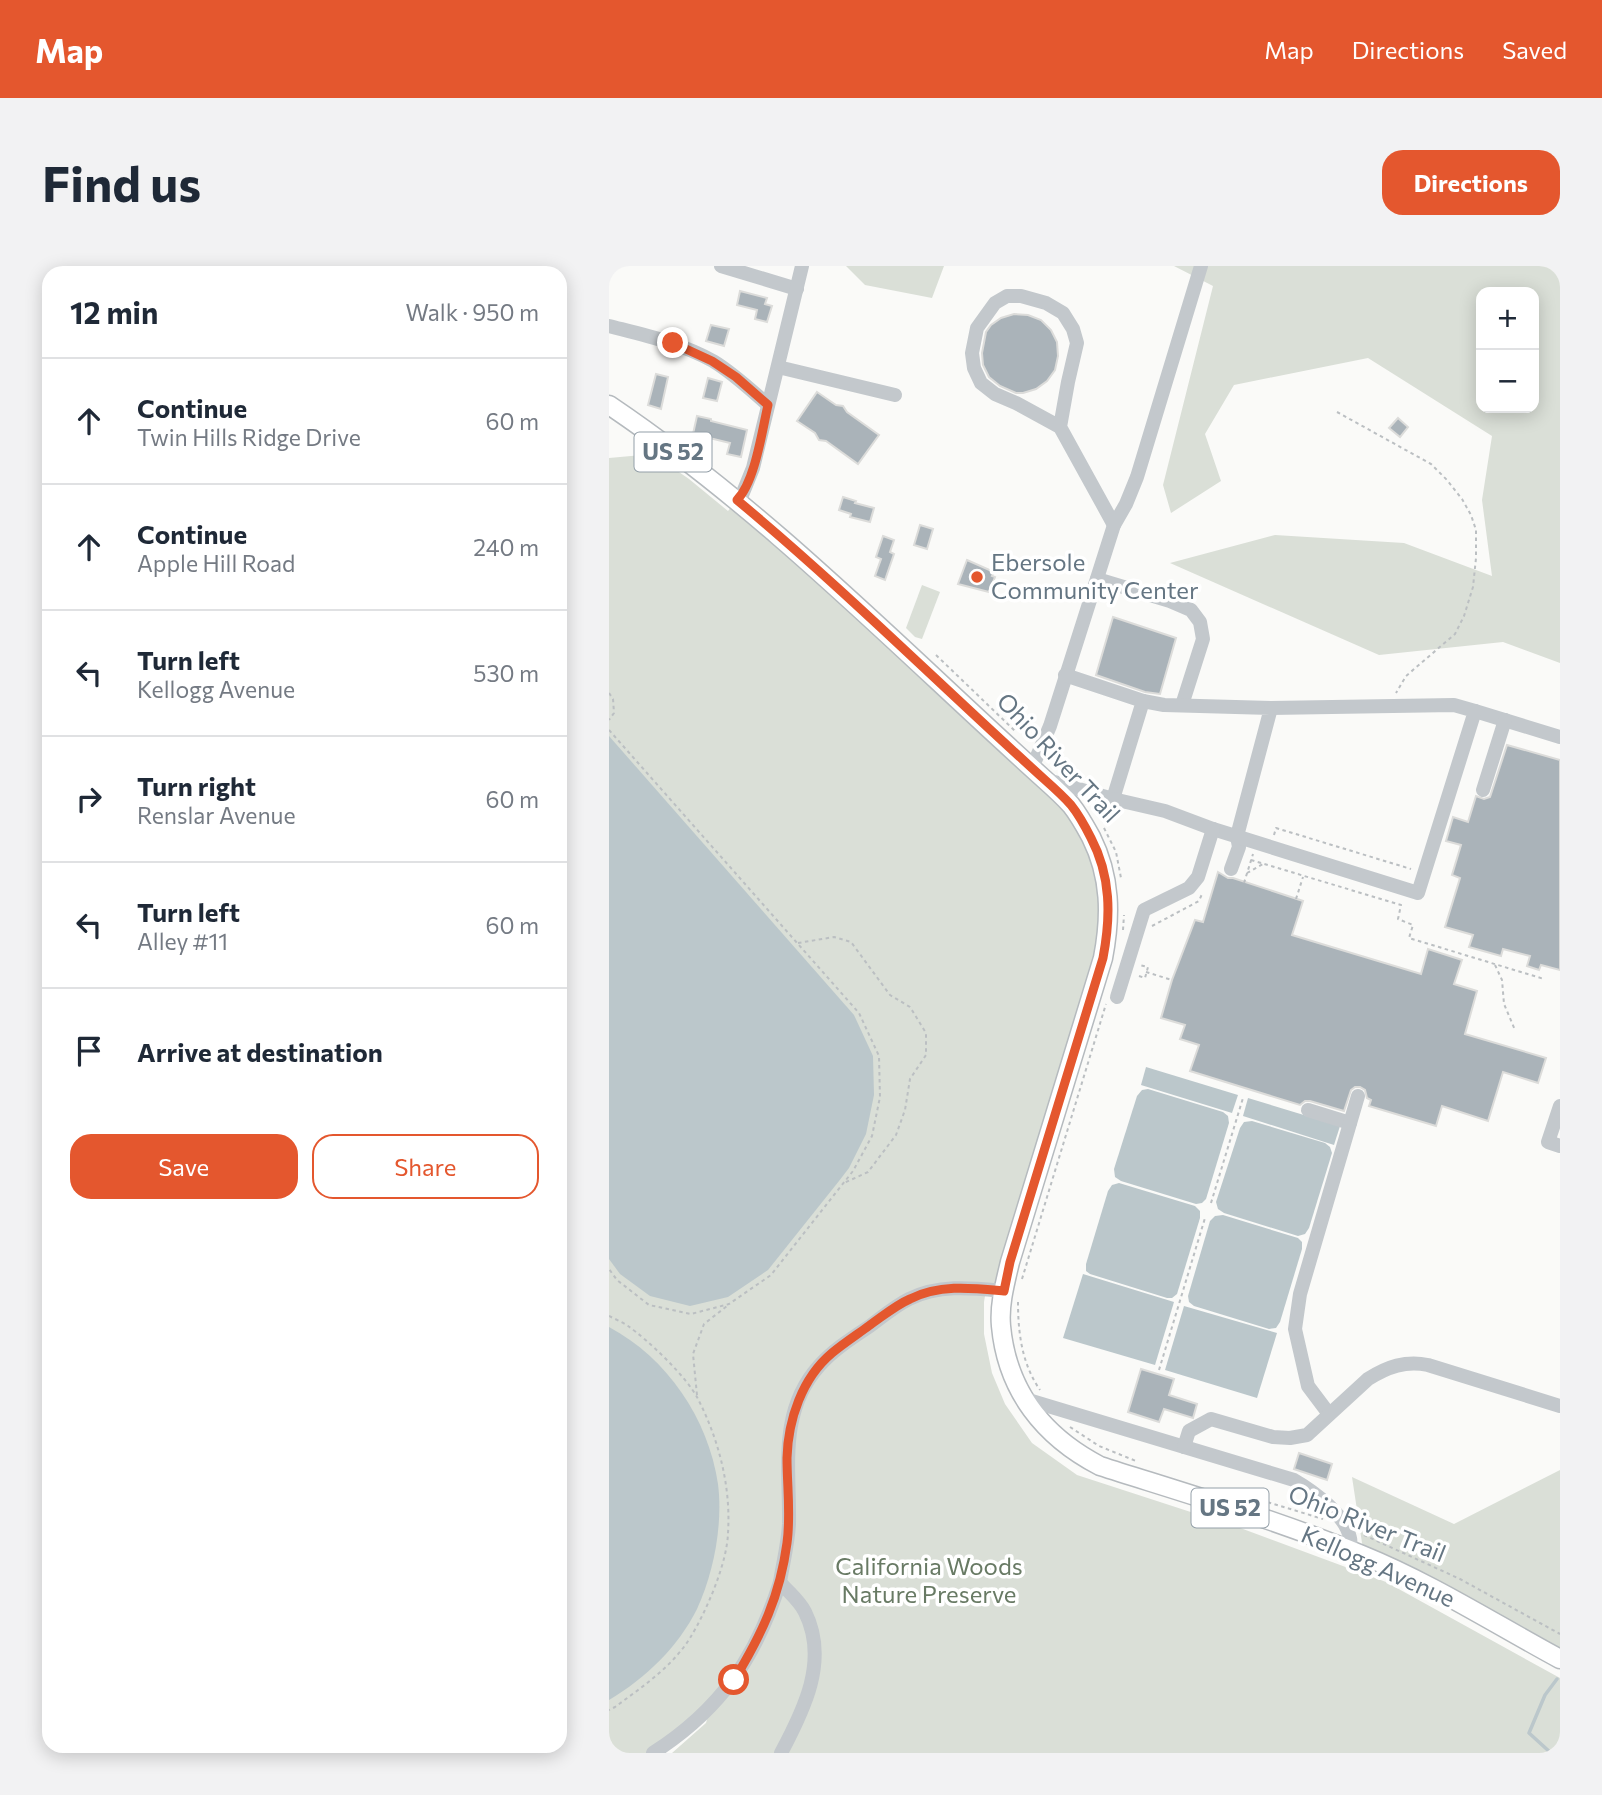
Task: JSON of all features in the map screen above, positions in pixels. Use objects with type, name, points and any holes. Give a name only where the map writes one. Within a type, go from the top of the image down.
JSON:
[{"type":"main road","name":"Kellogg Avenue","points":[[609,405],[737,500],[810,562],[1072,806],[1098,852],[1108,890],[1108,936],[1010,1262],[1012,1292],[1001,1325],[1011,1371],[1033,1412],[1061,1441],[1100,1466],[1350,1550],[1422,1583],[1560,1659]]},
{"type":"street","points":[[722,266],[797,289]]},
{"type":"street","points":[[737,500],[742,495],[753,468],[802,266]]},
{"type":"street","points":[[1201,266],[1137,477],[1114,525],[1065,675],[1038,773],[1113,799],[1165,811],[1213,829],[1418,893],[1475,711]]},
{"type":"street","points":[[1060,427],[1077,342],[1073,329],[1063,313],[1046,303],[1021,296],[1007,296],[995,303],[977,328],[972,353],[974,369],[981,383],[995,394],[1060,427],[1114,525]]},
{"type":"street","points":[[609,326],[673,343],[712,361],[736,377],[768,405]]},
{"type":"street","points":[[778,367],[895,395]]},
{"type":"street","points":[[1097,579],[1170,601],[1191,610],[1200,622],[1203,639],[1182,705]]},
{"type":"street","points":[[1065,675],[1143,701],[1164,705],[1271,708],[1454,705],[1560,737]]},
{"type":"street","points":[[1113,799],[1143,701]]},
{"type":"street","points":[[1231,869],[1238,847],[1237,836],[1271,708]]},
{"type":"street","points":[[1483,790],[1505,720]]},
{"type":"street","points":[[1113,997],[1144,910],[1189,888],[1198,877],[1213,829]]},
{"type":"street","points":[[1329,1414],[1308,1387],[1295,1329],[1300,1294],[1359,1096]]},
{"type":"street","points":[[1560,1106],[1548,1142],[1560,1146]]},
{"type":"street","points":[[1308,1110],[1350,1123]]},
{"type":"street","points":[[653,1753],[695,1723],[734,1680],[763,1629],[780,1583],[787,1543],[787,1457],[791,1426],[798,1402],[818,1367],[831,1354],[908,1299],[945,1288],[967,1287],[1012,1292]]},
{"type":"street","points":[[1184,1447],[1189,1431],[1211,1419],[1273,1437],[1307,1435],[1368,1379],[1392,1367],[1415,1362],[1560,1406]]},
{"type":"street","points":[[1025,1399],[1294,1480],[1328,1505],[1346,1528],[1350,1538],[1350,1550]]},
{"type":"street","points":[[780,1583],[804,1611],[811,1628],[815,1667],[806,1702],[781,1753]]},
{"type":"path","points":[[1338,412],[1431,464],[1462,499],[1476,530],[1473,587],[1464,616],[1455,634],[1406,676],[1389,706]]},
{"type":"path","name":"Ohio River Trail","points":[[936,655],[1020,736]]},
{"type":"path","points":[[609,693],[614,699],[614,713],[609,720]]},
{"type":"path","points":[[609,730],[859,1013],[879,1056],[880,1097],[872,1136],[853,1171],[771,1275],[704,1324],[693,1354],[697,1396]]},
{"type":"path","name":"Ohio River Trail","points":[[1104,827],[1117,852],[1122,882]]},
{"type":"path","points":[[1273,840],[1276,828],[1424,873]]},
{"type":"path","points":[[1244,883],[1253,853]]},
{"type":"path","points":[[1251,860],[1401,905],[1398,919],[1413,925],[1409,938],[1544,979]]},
{"type":"path","points":[[1247,873],[1264,864]]},
{"type":"path","points":[[1296,899],[1303,876]]},
{"type":"path","points":[[1123,934],[1124,909]]},
{"type":"path","points":[[797,943],[834,937],[851,942],[890,995],[910,1007],[926,1033],[926,1055],[910,1079],[905,1110],[895,1135],[869,1172],[843,1183]]},
{"type":"path","points":[[1494,964],[1502,980],[1504,1004],[1515,1030]]},
{"type":"path","points":[[1146,972],[1172,980]]},
{"type":"path","points":[[1022,1281],[1113,997]]},
{"type":"path","points":[[1211,1203],[1243,1098]]},
{"type":"path","points":[[1159,1370],[1205,1218]]},
{"type":"path","points":[[609,1269],[617,1280],[649,1305],[691,1314],[729,1304]]},
{"type":"path","points":[[1012,1292],[1017,1303],[1020,1341],[1032,1378],[1051,1407]]},
{"type":"path","points":[[609,1316],[627,1325],[670,1362],[697,1396],[717,1445],[727,1485],[728,1535],[718,1580],[689,1640],[669,1665],[609,1710]]},
{"type":"path","points":[[1068,1426],[1099,1446],[1138,1461]]},
{"type":"path","name":"Ohio River Trail","points":[[1231,1491],[1322,1519]]},
{"type":"path","name":"Ohio River Trail","points":[[1346,1528],[1460,1579],[1560,1634]]},
{"type":"green space","points":[[846,266],[944,266],[932,298],[865,285]]},
{"type":"green space","points":[[1174,266],[1560,266],[1560,663],[1503,642],[1379,655],[1170,563],[1275,535],[1404,543],[1492,576],[1482,500],[1492,436],[1368,358],[1234,385],[1205,434],[1221,481],[1171,513],[1163,485],[1213,286]]},
{"type":"green space","name":"California Woods Nature Preserve","points":[[653,454],[728,511],[737,500],[1082,821],[1109,913],[1004,1291],[986,1290],[984,1302],[984,1334],[992,1373],[1005,1404],[1032,1443],[1077,1475],[1243,1529],[1386,1582],[1560,1678],[1560,1753],[672,1753],[706,1723],[710,1709],[664,1753],[609,1753],[609,458]]},
{"type":"green space","points":[[922,585],[940,592],[922,639],[915,637],[906,628]]},
{"type":"green space","points":[[1560,1470],[1560,1659],[1364,1556],[1352,1477],[1454,1524]]},
{"type":"shaded area","points":[[609,736],[854,1015],[873,1056],[874,1095],[866,1134],[849,1168],[768,1270],[728,1297],[690,1306],[650,1296],[620,1274],[609,1259]]},
{"type":"shaded area","points":[[1146,1067],[1238,1095],[1232,1113],[1141,1085]]},
{"type":"shaded area","points":[[1148,1089],[1223,1112],[1228,1116],[1229,1123],[1206,1199],[1202,1203],[1196,1204],[1115,1177],[1114,1169],[1137,1096],[1142,1090]]},
{"type":"shaded area","points":[[1248,1098],[1340,1126],[1334,1145],[1243,1116]]},
{"type":"shaded area","points":[[1252,1121],[1325,1143],[1330,1147],[1332,1153],[1305,1234],[1298,1236],[1218,1209],[1216,1202],[1240,1128],[1244,1122]]},
{"type":"shaded area","points":[[1119,1183],[1195,1206],[1200,1211],[1177,1294],[1172,1298],[1086,1271],[1108,1191],[1112,1185]]},
{"type":"shaded area","points":[[1223,1215],[1298,1238],[1302,1242],[1276,1328],[1269,1329],[1194,1306],[1189,1302],[1188,1296],[1210,1221],[1215,1216]]},
{"type":"shaded area","points":[[1083,1274],[1174,1302],[1155,1365],[1063,1338]]},
{"type":"shaded area","points":[[1184,1306],[1277,1333],[1257,1398],[1165,1370]]},
{"type":"shaded area","points":[[609,1327],[649,1355],[681,1392],[694,1413],[713,1460],[718,1484],[719,1515],[716,1548],[708,1579],[689,1623],[671,1649],[648,1672],[609,1700]]},
{"type":"building","points":[[740,291],[767,298],[765,304],[772,306],[767,322],[755,319],[757,310],[737,305]]},
{"type":"building","points":[[1014,314],[1041,320],[1051,330],[1057,342],[1055,370],[1047,381],[1036,389],[1023,393],[1000,386],[989,377],[983,365],[986,332],[1001,318]]},
{"type":"building","points":[[711,325],[729,329],[724,346],[706,341]]},
{"type":"building","points":[[656,374],[668,377],[661,409],[648,405]]},
{"type":"building","points":[[708,378],[722,382],[717,401],[703,398]]},
{"type":"building","points":[[817,392],[836,405],[843,406],[847,412],[879,435],[858,464],[826,441],[819,440],[815,433],[797,421]]},
{"type":"building","points":[[697,416],[747,430],[741,457],[727,454],[730,443],[693,434]]},
{"type":"building","points":[[1398,418],[1408,427],[1400,437],[1389,428]]},
{"type":"building","points":[[843,497],[874,508],[870,522],[850,517],[851,514],[839,510]]},
{"type":"building","points":[[920,525],[933,529],[927,549],[914,545]]},
{"type":"building","points":[[883,536],[894,540],[890,552],[894,554],[885,580],[875,576],[881,559],[876,557]]},
{"type":"building","name":"Ebersole Community Center","points":[[967,560],[994,572],[992,576],[995,577],[989,592],[958,584]]},
{"type":"building","name":"Ebersole Community Center","points":[[1113,617],[1176,638],[1160,694],[1145,692],[1096,675]]},
{"type":"building","points":[[1507,745],[1560,760],[1560,970],[1541,965],[1539,970],[1527,966],[1530,956],[1503,949],[1501,956],[1469,947],[1473,935],[1445,927],[1460,878],[1452,875],[1461,845],[1446,841],[1453,817],[1468,822],[1476,796],[1484,799],[1490,797]]},
{"type":"building","points":[[1218,872],[1228,878],[1303,901],[1292,935],[1421,974],[1428,949],[1462,960],[1454,984],[1477,991],[1465,1034],[1546,1058],[1538,1083],[1503,1072],[1488,1121],[1442,1106],[1436,1126],[1369,1106],[1371,1100],[1360,1087],[1351,1090],[1344,1111],[1310,1101],[1300,1105],[1190,1071],[1199,1045],[1180,1039],[1185,1025],[1161,1018],[1195,920],[1203,922]]},
{"type":"building","points":[[1141,1369],[1174,1379],[1169,1395],[1197,1404],[1193,1418],[1164,1409],[1159,1422],[1128,1412]]},
{"type":"building","points":[[1299,1453],[1332,1464],[1327,1480],[1294,1469]]},
{"type":"waterway","points":[[1551,1753],[1529,1733],[1545,1695],[1557,1679]]},
{"type":"place","name":"Ebersole Community Center","points":[[977,577]]},
{"type":"route","points":[[673,343],[712,361],[736,377],[768,405],[753,468],[742,495],[737,500],[841,591],[1072,806],[1098,852],[1108,890],[1108,936],[1103,958],[1010,1262],[1004,1291],[967,1287],[945,1288],[908,1299],[831,1354],[818,1367],[798,1402],[791,1426],[787,1457],[789,1524],[780,1583],[763,1629],[734,1680]]}]
